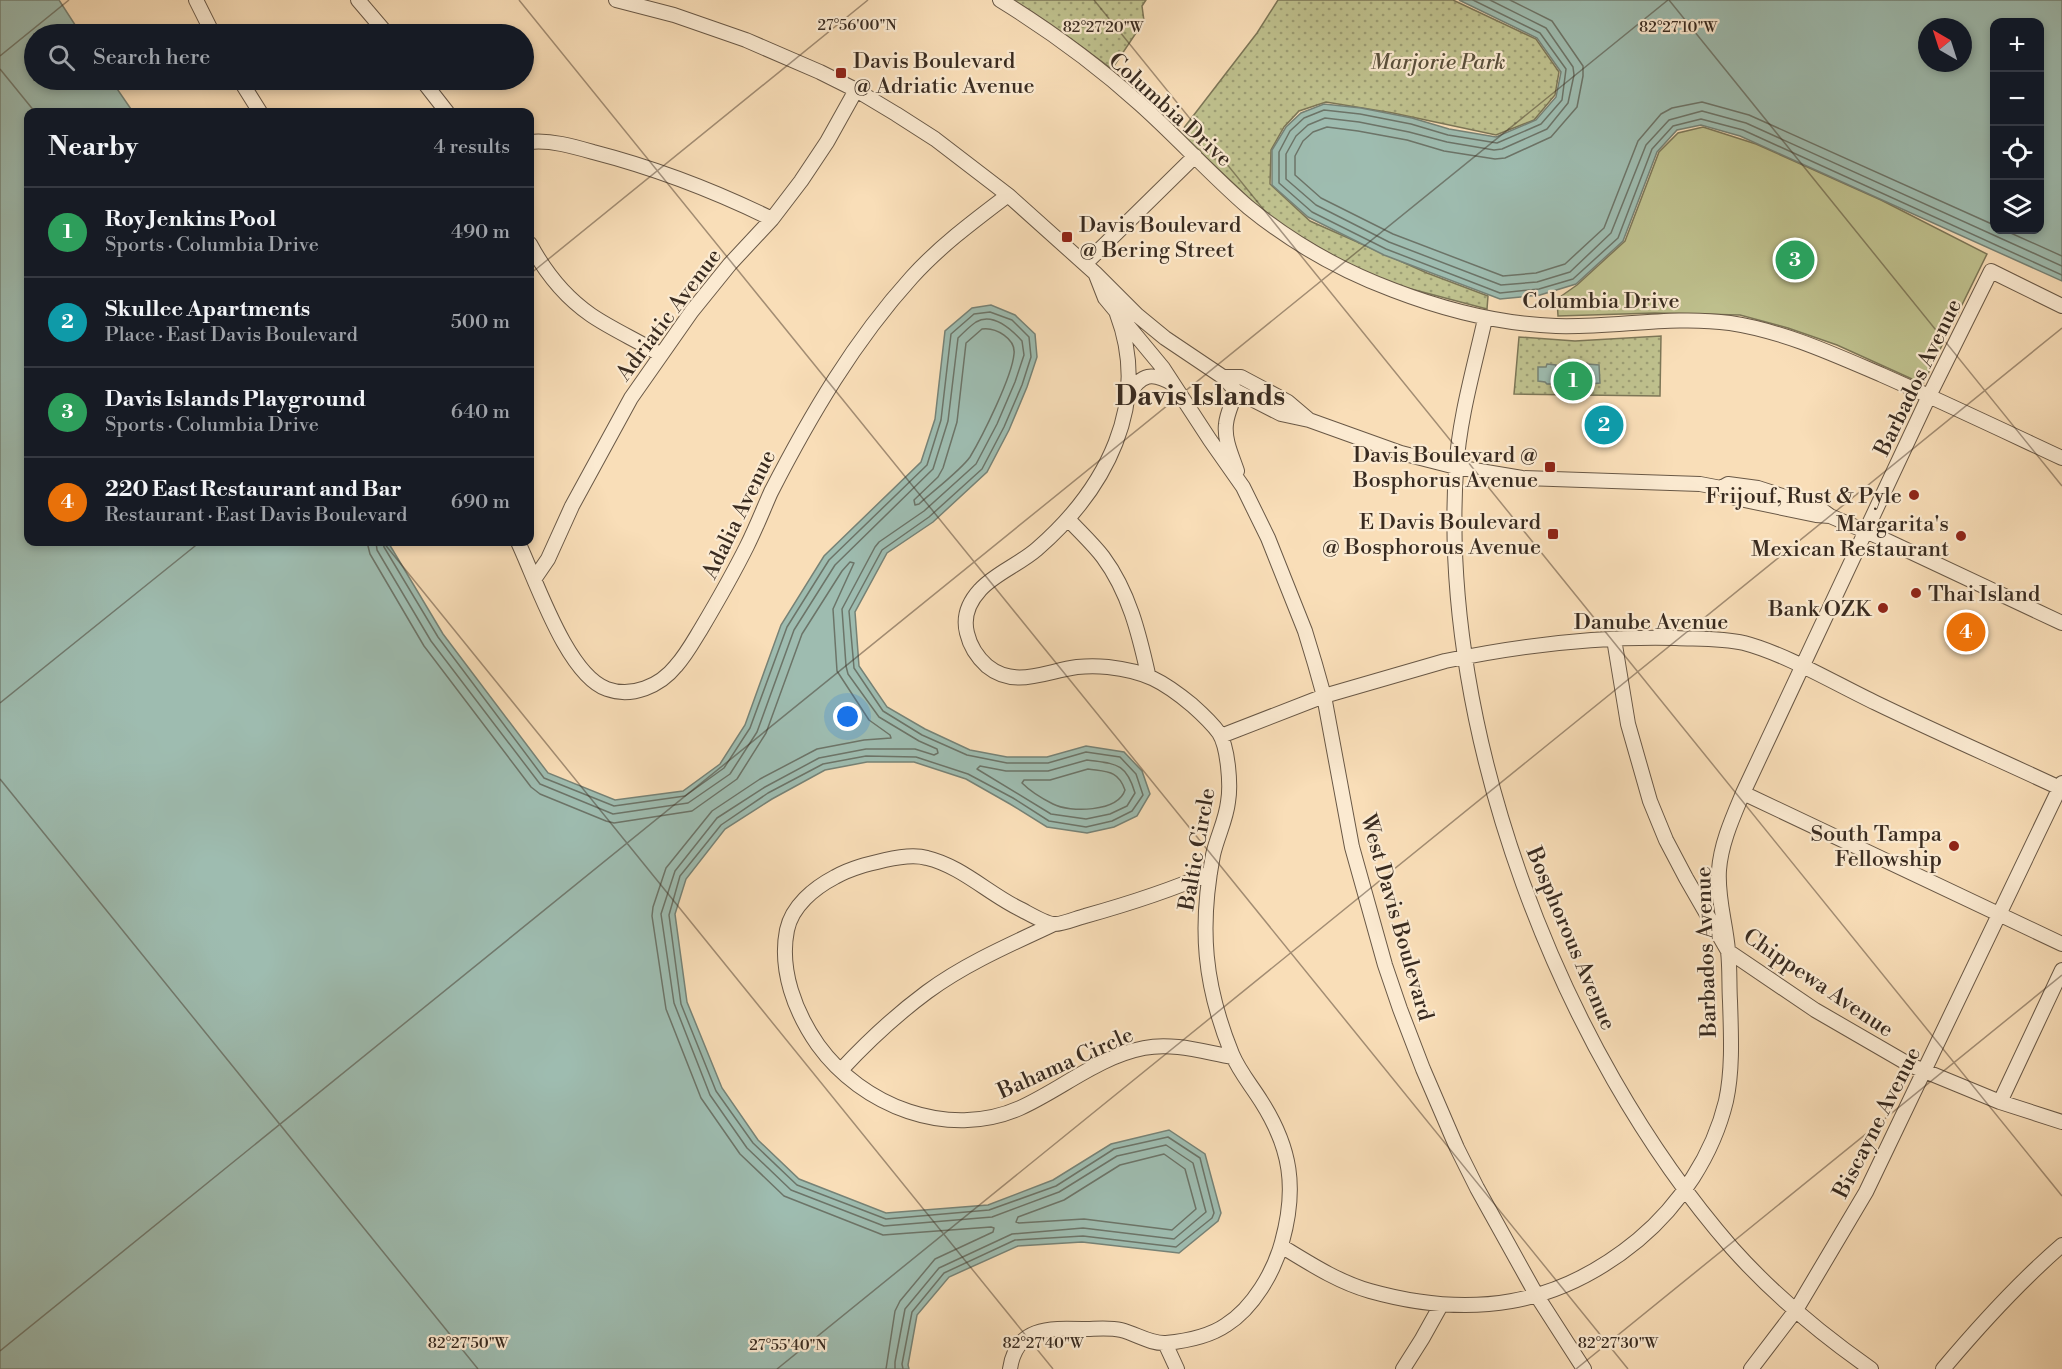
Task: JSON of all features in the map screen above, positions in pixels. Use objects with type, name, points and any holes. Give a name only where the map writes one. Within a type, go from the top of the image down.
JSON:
[{"type":"street","points":[[196,0],[208,24]]},
{"type":"street","points":[[358,0],[378,24]]},
{"type":"street","points":[[616,0],[674,15],[746,40],[856,90],[935,139],[1008,195],[1090,268],[1137,315],[1165,338],[1223,377],[1236,392],[1281,414],[1310,420],[1401,453],[1456,467],[1522,478],[1700,484],[1721,488],[1735,498],[1830,516],[2062,623]]},
{"type":"street","name":"Columbia Drive","points":[[1000,0],[1114,81],[1224,185],[1269,223],[1342,268],[1394,290],[1485,318],[1557,326],[1692,321],[1730,323],[1789,337],[1828,351],[2062,458]]},
{"type":"street","points":[[246,90],[258,108]]},
{"type":"street","points":[[430,90],[444,108]]},
{"type":"street","name":"Adriatic Avenue","points":[[535,578],[548,559],[600,452],[631,398],[692,311],[730,264],[772,219],[827,142],[856,90]]},
{"type":"street","points":[[534,142],[562,143],[614,157],[712,192],[772,219]]},
{"type":"street","points":[[1090,268],[1195,156]]},
{"type":"street","name":"Adalia Avenue","points":[[520,546],[558,633],[584,674],[609,690],[638,691],[664,678],[684,656],[717,602],[748,545],[796,445],[822,399],[869,331],[913,276],[939,251],[1008,195]]},
{"type":"street","points":[[534,251],[563,291],[584,309],[662,355]]},
{"type":"street","name":"West Davis Boulevard","points":[[1090,268],[1102,293],[1117,314],[1152,353],[1243,487]]},
{"type":"street","name":"Barbados Avenue","points":[[1281,1246],[1313,1265],[1369,1291],[1440,1305],[1488,1304],[1537,1296],[1594,1272],[1654,1226],[1686,1190],[1712,1140],[1726,1099],[1731,1025],[1728,951],[1719,895],[1719,870],[1723,846],[1743,793],[1929,396],[1991,271],[2062,306]]},
{"type":"street","points":[[1117,314],[1128,350],[1129,395],[1121,429],[1113,450],[1090,490],[1068,519],[1035,551],[989,582],[976,594],[967,613],[966,624],[971,646],[985,664],[994,671],[1015,678],[1028,678],[1082,667],[1105,667],[1148,674],[1193,706],[1221,736]]},
{"type":"street","name":"Bosphorous Avenue","points":[[1485,318],[1470,381],[1456,467],[1455,570],[1465,657],[1484,754],[1528,898],[1566,989],[1611,1075],[1634,1115],[1686,1190],[1733,1249],[1796,1310],[1871,1369]]},
{"type":"street","points":[[1129,395],[1135,385],[1148,376],[1161,377],[1175,386]]},
{"type":"street","points":[[1223,377],[1241,377],[1288,402],[1310,420]]},
{"type":"street","name":"West Davis Boulevard","points":[[1236,392],[1226,423],[1230,449],[1243,487],[1268,538],[1305,631],[1324,696],[1352,847],[1382,955],[1400,1009],[1422,1069],[1457,1148],[1537,1296],[1584,1369]]},
{"type":"street","points":[[1068,519],[1101,555],[1121,587],[1137,628],[1148,674]]},
{"type":"street","name":"Danube Avenue","points":[[1221,736],[1324,696],[1465,657],[1550,643],[1658,638],[1728,640],[1754,646],[1802,667],[1930,729],[2061,787]]},
{"type":"street","name":"Chippewa Avenue","points":[[1614,639],[1628,724],[1650,801],[1666,840],[1728,951],[1815,1010],[1889,1055],[2000,1102],[2062,1122]]},
{"type":"street","name":"Baltic Circle","points":[[1165,1343],[1198,1337],[1227,1325],[1248,1305],[1266,1281],[1281,1246],[1287,1220],[1290,1174],[1278,1132],[1270,1115],[1233,1057],[1216,1008],[1206,961],[1204,930],[1210,873],[1215,846],[1229,800],[1229,775],[1221,736]]},
{"type":"street","name":"Biscayne Avenue","points":[[1751,1369],[1796,1310],[1866,1192],[2061,787]]},
{"type":"street","points":[[1743,793],[2062,944]]},
{"type":"street","name":"Bahama Circle","points":[[1054,924],[1014,906],[969,878],[927,857],[898,858],[862,865],[824,883],[796,910],[788,925],[784,952],[787,977],[801,1017],[821,1050],[857,1084],[880,1100],[927,1118],[954,1120],[990,1117],[1019,1108],[1093,1067],[1145,1048],[1178,1047],[1233,1057]]},
{"type":"street","points":[[841,1070],[878,1033],[928,991],[995,952],[1054,924],[1132,903],[1210,873]]},
{"type":"street","points":[[2000,1102],[2062,969]]},
{"type":"street","points":[[1943,1369],[1986,1319],[2062,1245]]},
{"type":"street","points":[[1403,1369],[1440,1305]]},
{"type":"street","points":[[1010,1369],[1014,1353],[1025,1340],[1040,1330],[1052,1328],[1119,1330],[1165,1343],[1177,1369]]},
{"type":"green space","points":[[1012,0],[1146,0],[1142,6],[1144,21],[1112,69]]},
{"type":"green space","name":"Marjorie Park","points":[[1278,0],[1453,0],[1536,39],[1559,72],[1555,95],[1534,120],[1496,135],[1393,113],[1326,102],[1299,111],[1284,127],[1271,150],[1270,184],[1310,221],[1427,273],[1488,296],[1487,309],[1396,285],[1347,264],[1272,220],[1180,133],[1257,33]]},
{"type":"green space","points":[[1703,127],[1756,144],[1881,200],[1987,254],[1923,384],[1837,345],[1740,315],[1655,313],[1558,316],[1557,299],[1577,285],[1625,241],[1659,152],[1678,133]]},
{"type":"green space","points":[[1661,336],[1660,396],[1514,394],[1519,337],[1575,341]]},
{"type":"water","points":[[0,0],[59,0],[75,24],[24,24],[24,90],[118,90],[130,108],[24,108],[24,546],[390,546],[443,634],[548,773],[615,800],[683,791],[720,764],[745,725],[781,625],[824,556],[921,462],[935,419],[945,331],[972,308],[991,305],[1015,315],[1035,334],[1037,357],[1027,387],[1009,430],[987,472],[933,522],[887,553],[855,612],[859,666],[887,707],[925,729],[970,750],[1007,757],[1047,757],[1086,746],[1124,752],[1142,771],[1150,794],[1137,816],[1114,827],[1087,833],[1047,827],[966,779],[914,762],[867,762],[825,770],[772,799],[725,829],[686,879],[675,914],[687,1002],[722,1088],[758,1140],[799,1179],[886,1213],[988,1205],[1053,1180],[1111,1144],[1169,1130],[1205,1154],[1221,1213],[1218,1221],[1179,1253],[1082,1242],[1018,1246],[949,1277],[917,1315],[909,1369],[0,1369]]},
{"type":"water","points":[[1459,0],[2062,0],[2062,281],[1740,136],[1701,125],[1677,130],[1657,152],[1623,241],[1576,284],[1540,295],[1500,299],[1384,255],[1308,217],[1272,185],[1272,150],[1286,127],[1301,113],[1324,104],[1361,108],[1412,118],[1449,129],[1496,137],[1536,120],[1556,97],[1561,72],[1537,38]]},
{"type":"water","points":[[1562,362],[1599,365],[1600,383],[1561,387]]},
{"type":"water","points":[[1547,364],[1556,365],[1556,384],[1538,381],[1538,367],[1546,367]]},
{"type":"place","name":"Davis Boulevard @ Adriatic Avenue","points":[[841,73]]},
{"type":"place","name":"Davis Boulevard @ Bering Street","points":[[1067,237]]},
{"type":"place","name":"Davis Islands Playground","points":[[1795,260]]},
{"type":"place","name":"Roy Jenkins Pool","points":[[1573,381]]},
{"type":"place","name":"Skullee Apartments","points":[[1604,425]]},
{"type":"place","name":"Davis Boulevard @ Bosphorus Avenue","points":[[1550,467]]},
{"type":"place","name":"Frijouf, Rust & Pyle","points":[[1914,495]]},
{"type":"place","name":"E Davis Boulevard @ Bosphorous Avenue","points":[[1553,534]]},
{"type":"place","name":"Margarita's Mexican Restaurant","points":[[1961,536]]},
{"type":"place","name":"Thai Island","points":[[1916,593]]},
{"type":"place","name":"Bank OZK","points":[[1883,608]]},
{"type":"place","name":"220 East Restaurant and Bar","points":[[1966,632]]},
{"type":"place","name":"South Tampa Fellowship","points":[[1954,846]]},
{"type":"district","name":"Davis Islands","points":[[1200,395]]}]
